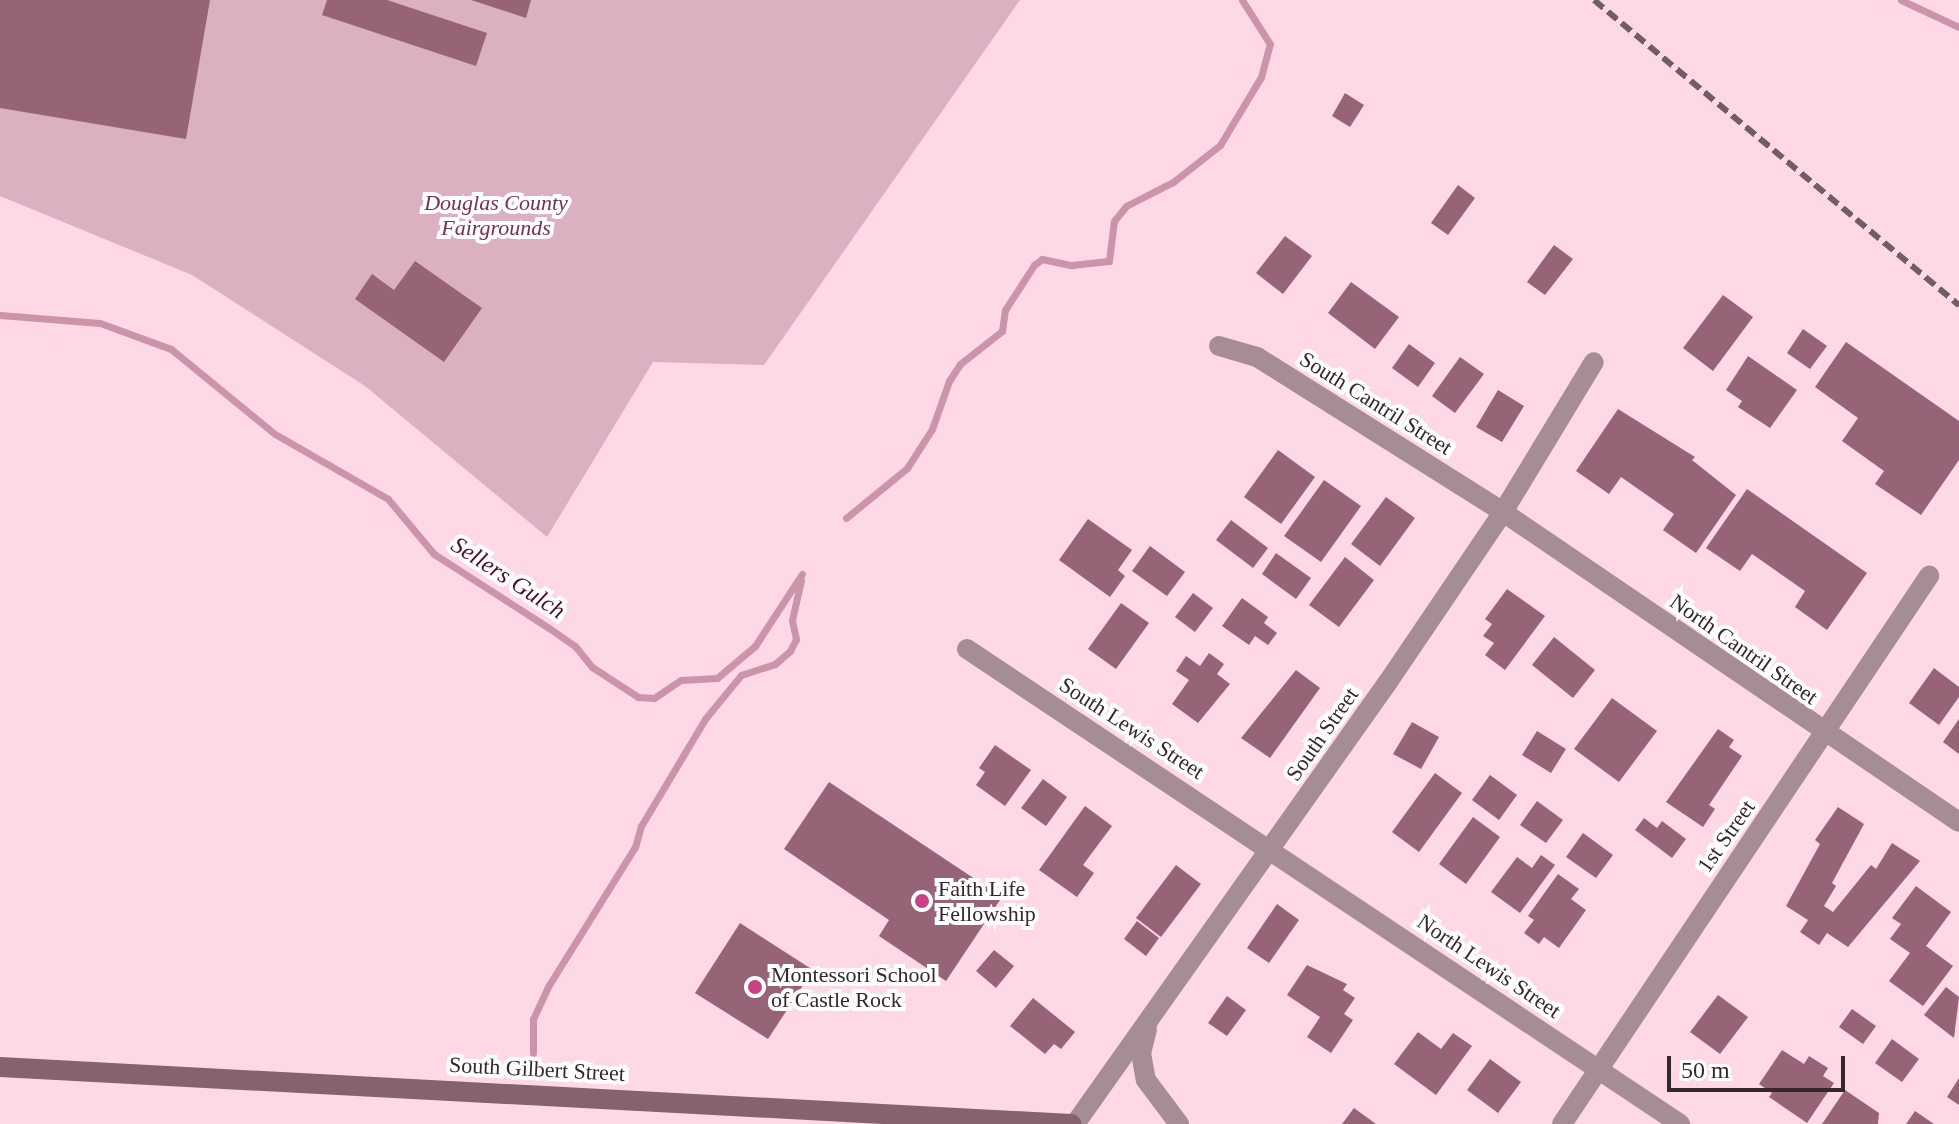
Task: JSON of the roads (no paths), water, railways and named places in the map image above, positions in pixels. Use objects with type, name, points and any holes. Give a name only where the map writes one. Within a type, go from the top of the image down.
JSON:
[{"type":"street","name":"South Cantril Street","points":[[1219,346],[1265,361],[1503,512]]},
{"type":"street","name":"South Street","points":[[1073,1124],[1148,1023],[1503,512],[1594,362]]},
{"type":"street","name":"North Cantril Street","points":[[1503,512],[1959,822]]},
{"type":"street","name":"1st Street","points":[[1562,1124],[1827,735],[1929,576]]},
{"type":"street","name":"South Lewis Street","points":[[967,649],[1271,847]]},
{"type":"street","name":"North Lewis Street","points":[[1271,847],[1680,1124]]},
{"type":"street","points":[[1148,1023],[1141,1053],[1146,1080],[1179,1124]]},
{"type":"street","name":"South Gilbert Street","points":[[0,1067],[517,1092],[1073,1124]]},
{"type":"street","points":[[939,1116],[961,1124]]},
{"type":"waterway","name":"Sellers Gulch","points":[[846,518],[907,468],[932,429],[949,381],[960,364],[1002,331],[1005,310],[1034,265],[1042,259],[1071,265],[1109,261],[1114,221],[1126,206],[1173,182],[1220,145],[1261,77],[1270,44],[1242,0]]},
{"type":"waterway","name":"Sellers Gulch","points":[[1901,0],[1959,27]]},
{"type":"waterway","name":"Sellers Gulch","points":[[0,315],[100,323],[171,349],[275,434],[388,499],[434,554],[575,646],[592,667],[638,697],[654,698],[681,680],[717,678],[755,646],[802,574]]},
{"type":"waterway","points":[[533,1053],[533,1019],[549,985],[635,847],[641,826],[705,719],[741,675],[775,664],[790,651],[796,639],[792,620],[801,580]]},
{"type":"railway","points":[[1594,0],[1959,305]]},
{"type":"place","name":"Faith Life Fellowship","points":[[922,901]]},
{"type":"place","name":"Montessori School of Castle Rock","points":[[755,987]]},
{"type":"park label","name":"Douglas County Fairgrounds","points":[[496,214]]}]
